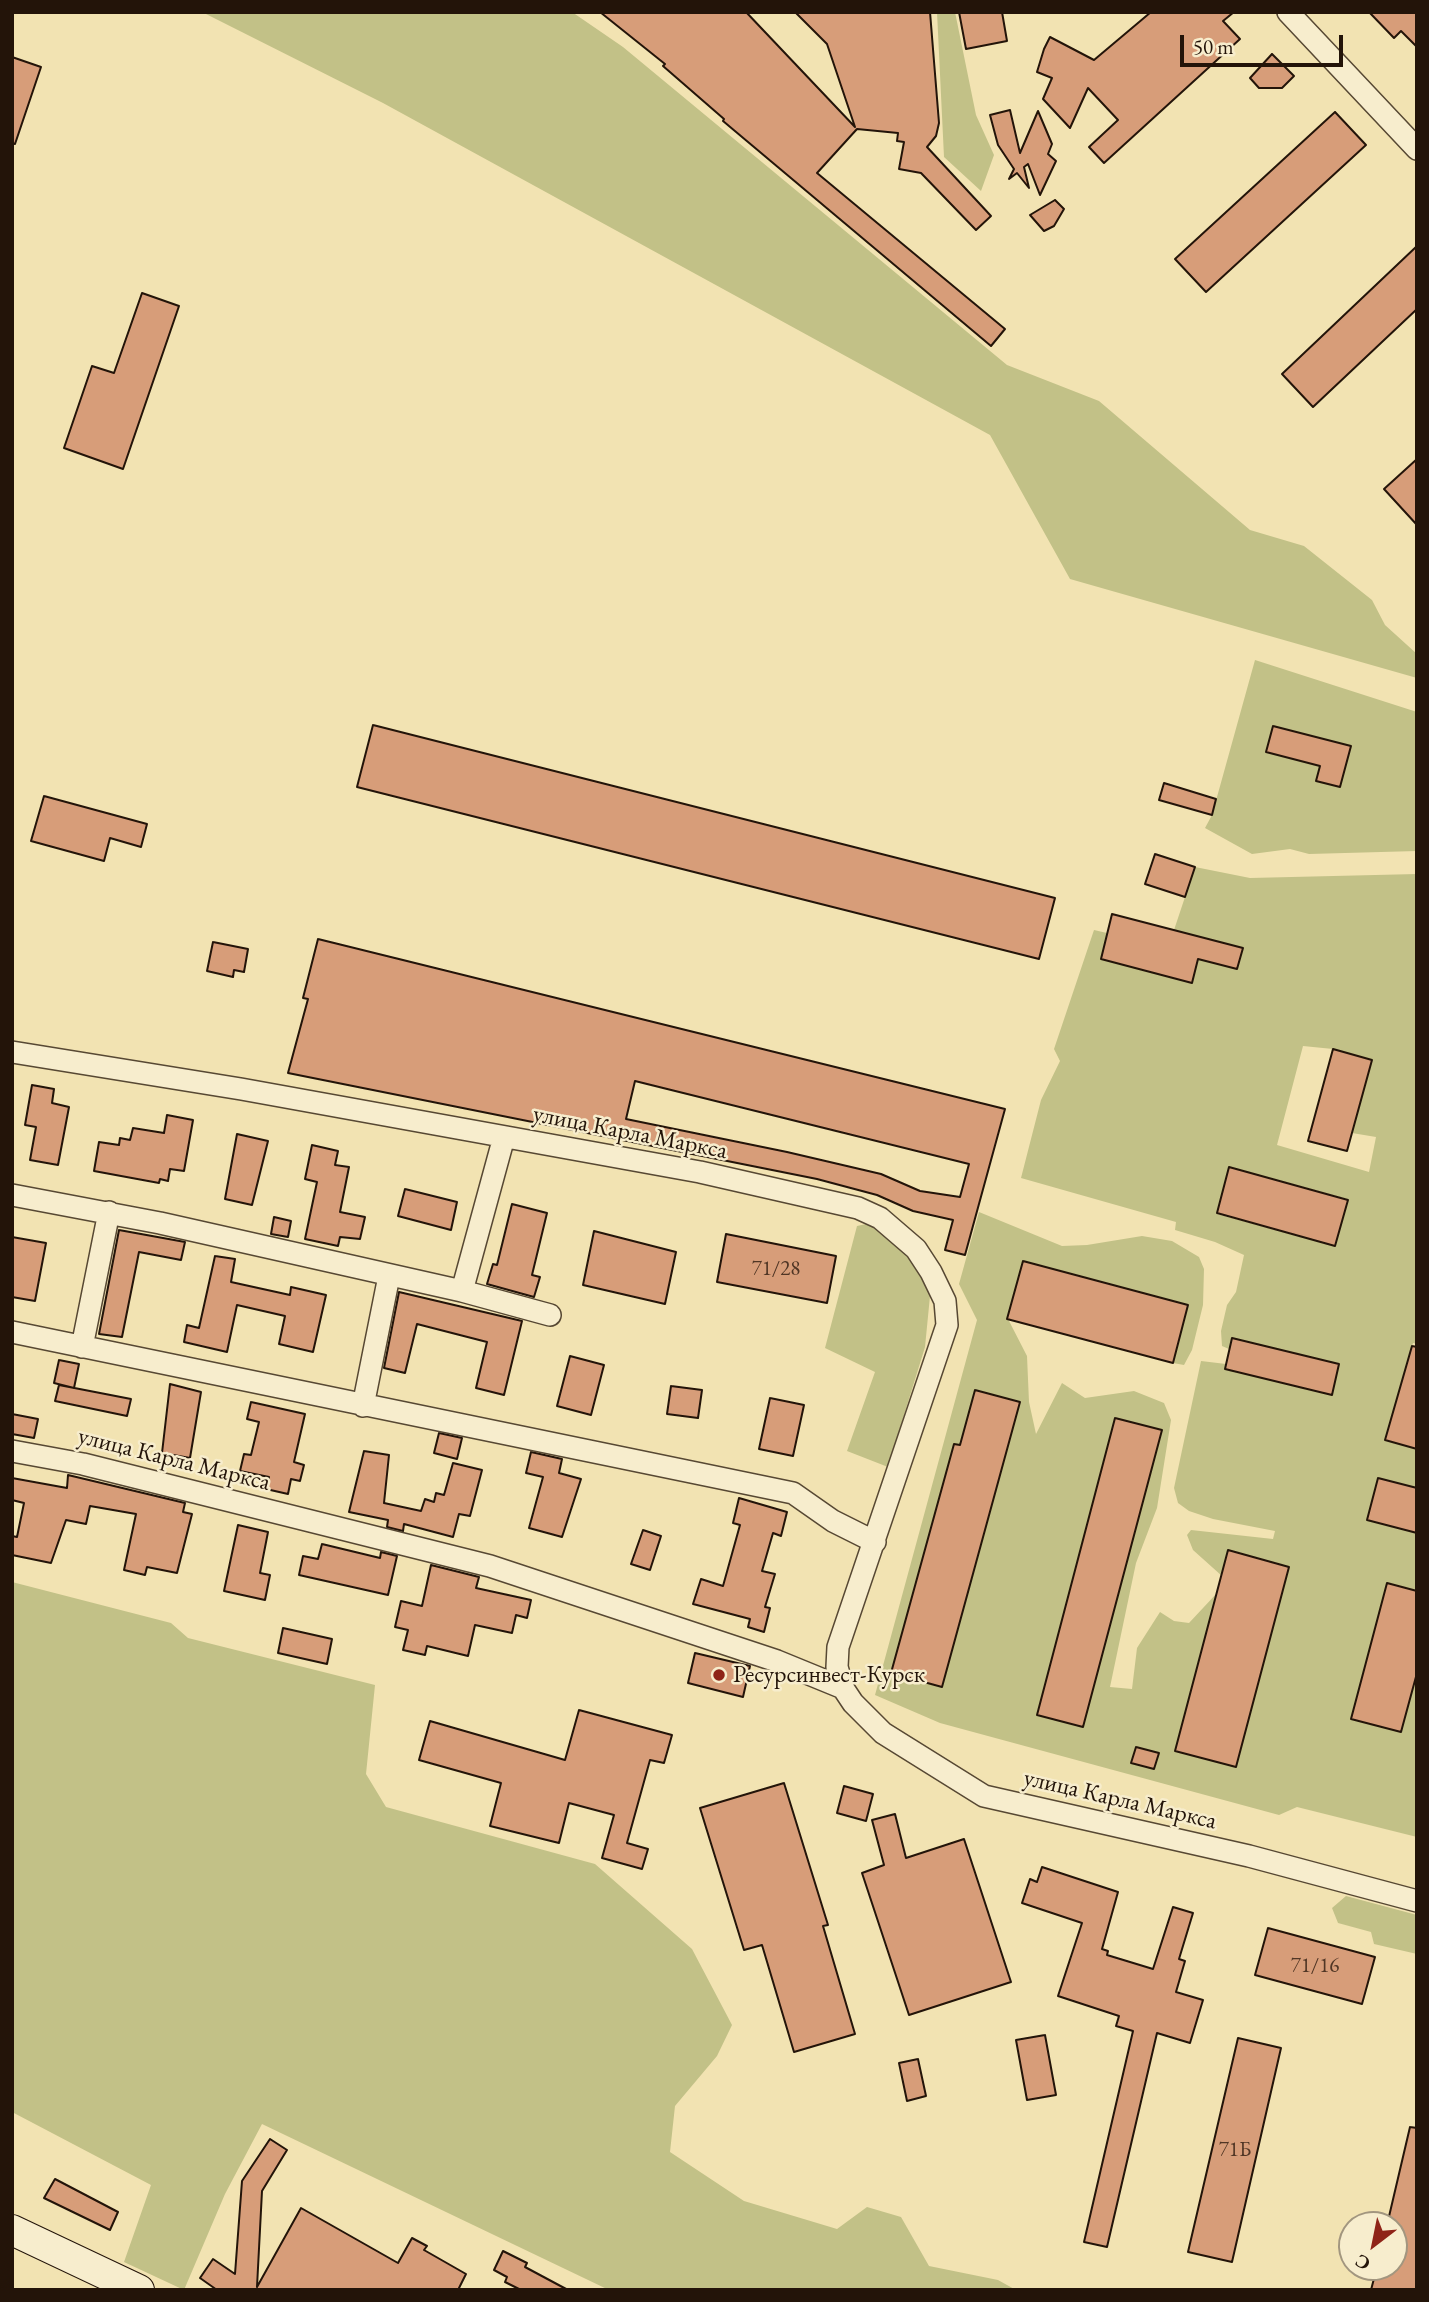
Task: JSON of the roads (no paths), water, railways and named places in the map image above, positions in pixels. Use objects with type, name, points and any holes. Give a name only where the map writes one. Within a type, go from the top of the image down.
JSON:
[{"type":"street","points":[[1288,12],[1417,149]]},
{"type":"street","name":"улица Карла Маркса","points":[[12,1052],[241,1089],[700,1172],[858,1208],[897,1230],[916,1249],[945,1301],[947,1325],[838,1647],[837,1667],[843,1688],[883,1733],[984,1796],[1249,1856],[1417,1900]]},
{"type":"street","points":[[462,1292],[504,1137]]},
{"type":"street","points":[[12,1195],[109,1212],[462,1292],[550,1315]]},
{"type":"street","points":[[82,1347],[109,1212]]},
{"type":"street","points":[[363,1406],[389,1276]]},
{"type":"street","points":[[12,1332],[793,1493],[833,1521],[875,1542]]},
{"type":"street","name":"улица Карла Маркса","points":[[12,1451],[83,1464],[490,1566],[777,1661],[843,1688]]},
{"type":"street","points":[[12,2230],[139,2290]]},
{"type":"place","name":"Ресурсинвест-Курск","points":[[719,1675]]}]
